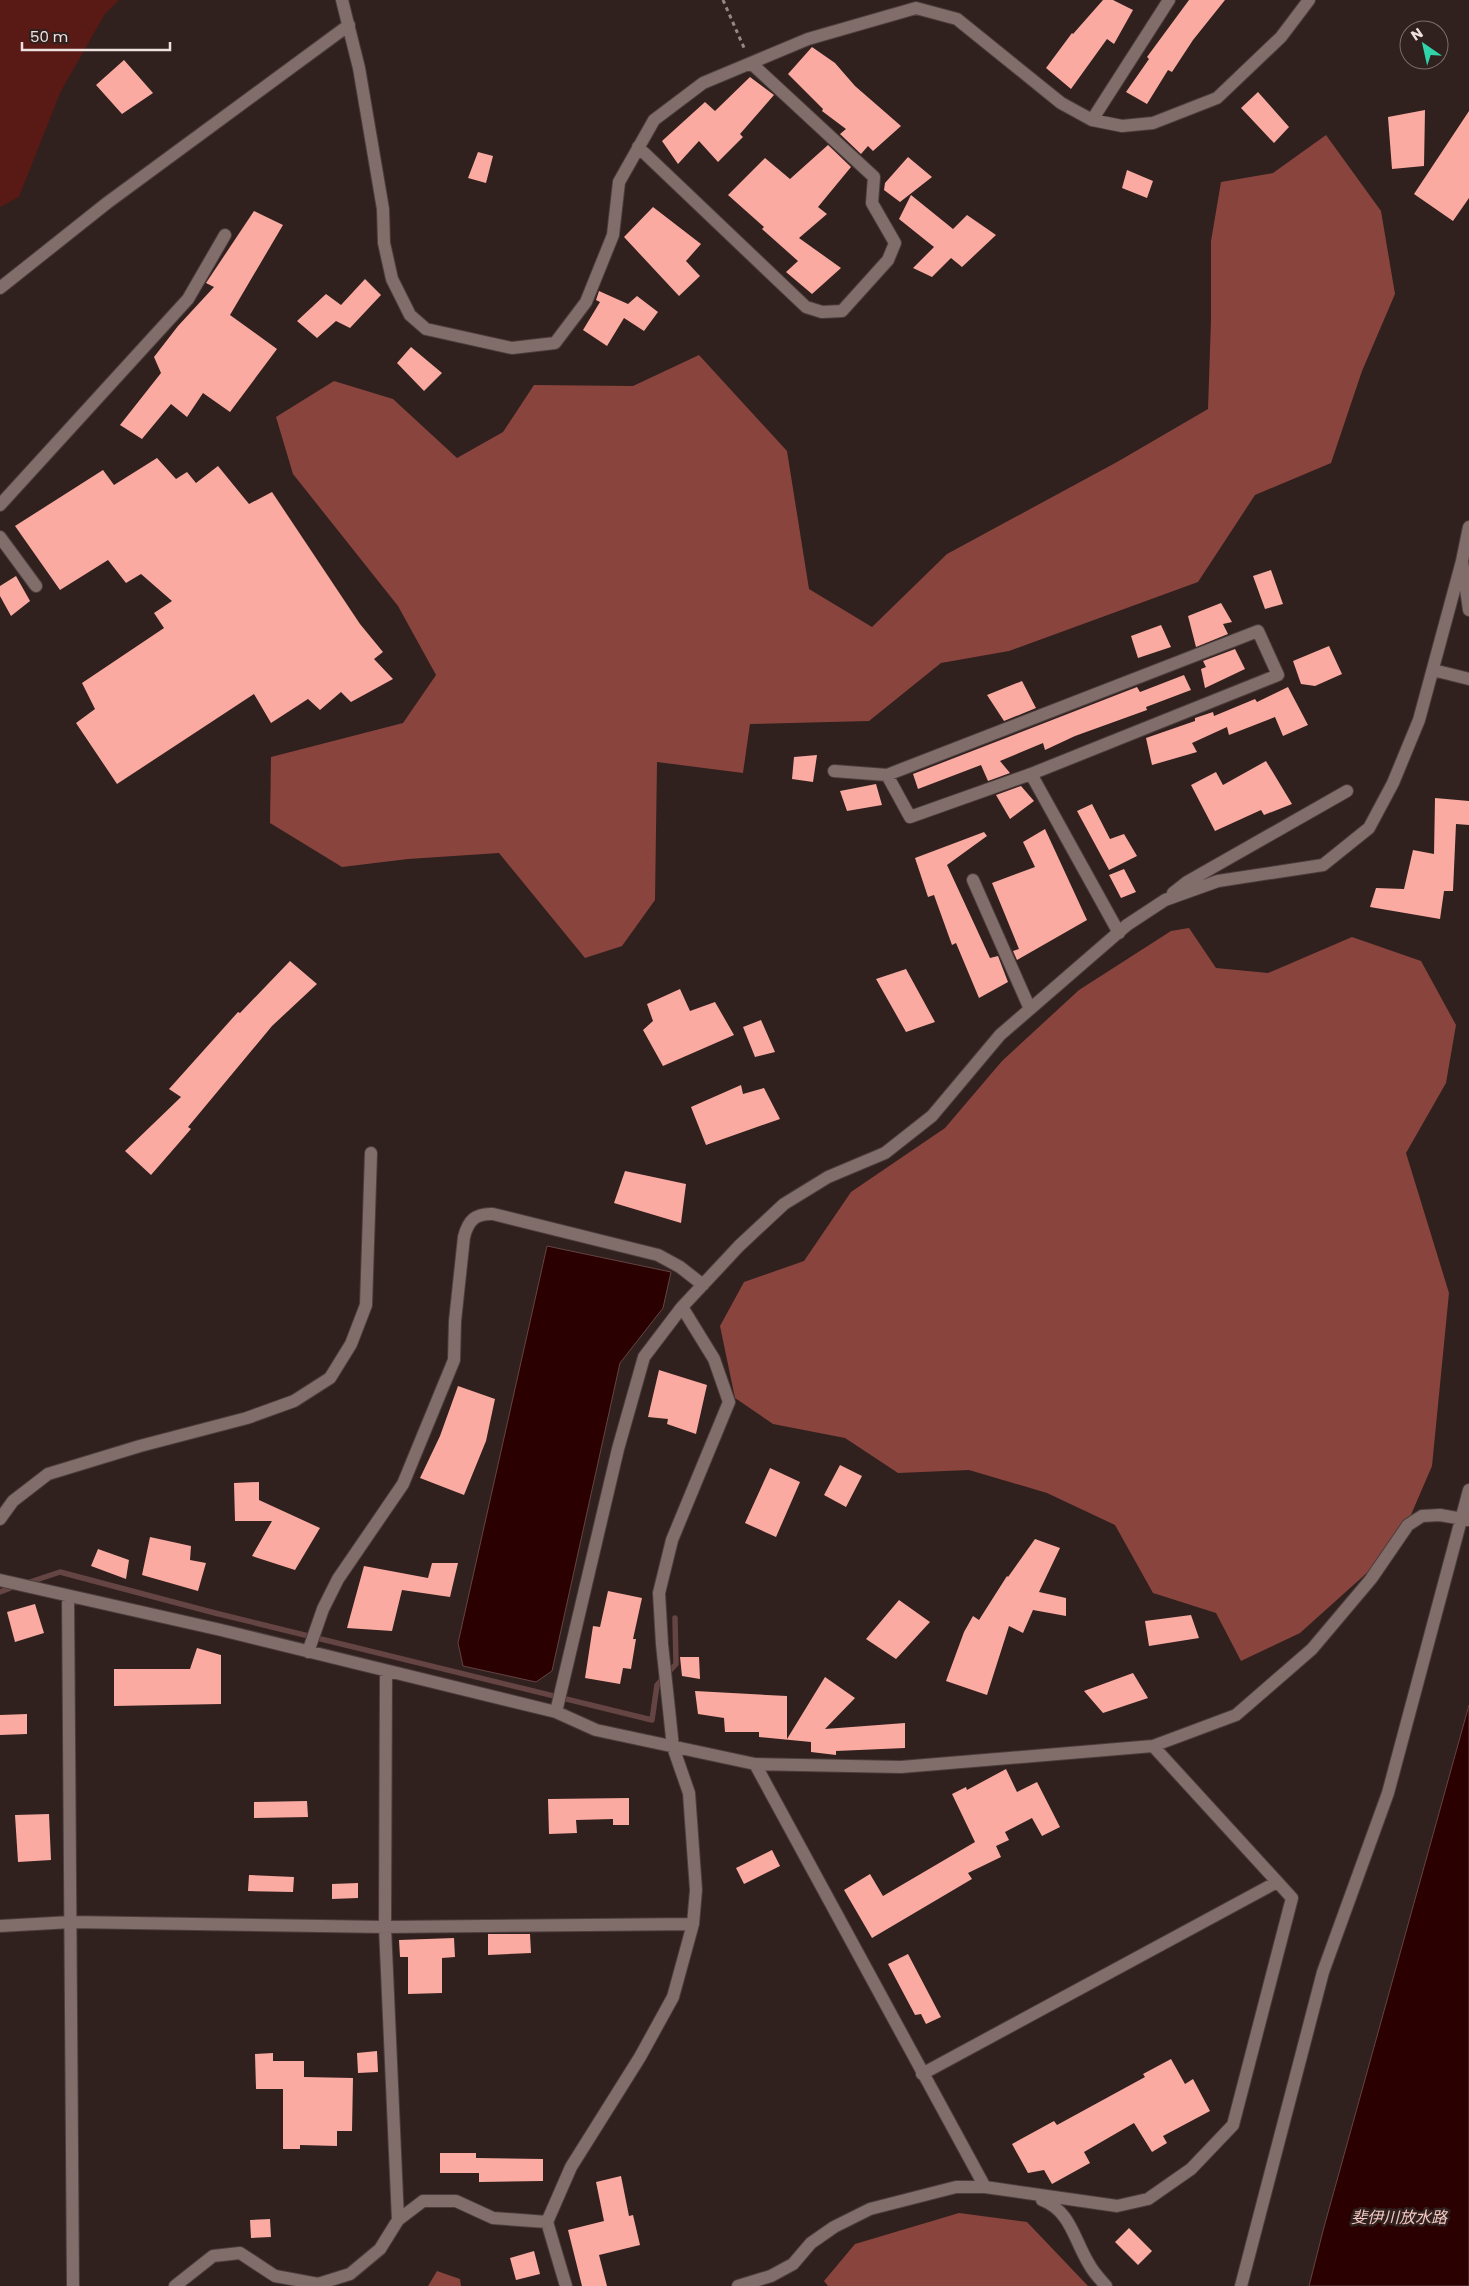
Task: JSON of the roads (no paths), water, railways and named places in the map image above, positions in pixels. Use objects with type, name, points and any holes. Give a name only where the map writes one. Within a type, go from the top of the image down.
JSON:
[{"type":"street","points":[[342,0],[359,68],[383,209],[384,243],[392,278],[410,316],[426,329],[512,348],[555,343],[586,302],[612,235],[619,182],[654,120],[703,83],[808,39],[916,8],[957,19],[1061,103],[1092,120],[1122,126],[1153,123],[1217,98],[1281,38],[1309,0]]},
{"type":"street","points":[[1092,120],[1169,0]]},
{"type":"street","points":[[0,288],[107,203],[349,25]]},
{"type":"street","points":[[638,147],[806,307],[822,312],[842,311],[888,260],[895,243],[872,203],[874,177],[752,64]]},
{"type":"street","points":[[0,505],[188,299],[225,235]]},
{"type":"street","points":[[1165,900],[1218,881],[1323,865],[1369,828],[1393,783],[1419,720],[1462,561],[1469,527]]},
{"type":"street","points":[[0,537],[36,586]]},
{"type":"street","points":[[1462,561],[1469,610]]},
{"type":"street","points":[[834,771],[887,775],[1258,631],[1278,675],[1031,774],[910,817],[887,775]]},
{"type":"street","points":[[1433,670],[1469,679]]},
{"type":"street","points":[[1031,774],[1119,933]]},
{"type":"street","points":[[556,1712],[618,1449],[644,1357],[682,1308],[739,1246],[784,1204],[828,1177],[885,1153],[932,1116],[1000,1035],[1119,933],[1187,882],[1347,791]]},
{"type":"street","points":[[974,880],[1030,1009]]},
{"type":"street","points":[[0,1519],[13,1501],[48,1474],[140,1446],[247,1418],[294,1401],[330,1378],[351,1344],[366,1305],[370,1153]]},
{"type":"street","points":[[308,1652],[323,1608],[338,1579],[403,1484],[454,1360],[455,1321],[464,1237],[467,1224],[474,1217],[482,1213],[493,1214],[658,1254],[680,1267],[703,1285]]},
{"type":"street","points":[[566,2286],[547,2222],[571,2167],[640,2057],[673,1997],[693,1924],[696,1890],[689,1794],[673,1748],[662,1644],[659,1593],[672,1540],[729,1402],[714,1359],[682,1308]]},
{"type":"street","points":[[1241,2286],[1323,1972],[1388,1793],[1464,1519],[1469,1490]]},
{"type":"street","points":[[0,1580],[556,1712],[596,1730],[673,1748],[755,1764],[901,1767],[1153,1746],[1236,1715],[1312,1649],[1371,1579],[1408,1525],[1422,1516],[1440,1515],[1464,1519]]},
{"type":"street","points":[[68,1596],[73,2286]]},
{"type":"street","points":[[386,1671],[385,1927],[398,2220]]},
{"type":"street","points":[[738,2286],[771,2276],[793,2264],[811,2243],[834,2228],[870,2209],[956,2187],[985,2188],[1117,2206],[1148,2199],[1192,2169],[1233,2124],[1292,1898],[1153,1746]]},
{"type":"street","points":[[755,1764],[985,2188]]},
{"type":"street","points":[[922,2074],[1277,1882]]},
{"type":"street","points":[[0,1926],[71,1922],[385,1927],[693,1924]]},
{"type":"street","points":[[1028,2194],[1056,2205],[1075,2234],[1089,2265],[1106,2286]]},
{"type":"street","points":[[175,2286],[213,2256],[240,2252],[275,2276],[318,2284],[350,2274],[380,2249],[398,2220],[423,2201],[456,2201],[493,2218],[547,2222]]},
{"type":"water","points":[[547,1246],[671,1272],[663,1308],[620,1363],[552,1671],[536,1682],[463,1666],[458,1643]]},
{"type":"water","name":"斐伊川放水路","points":[[1469,1705],[1469,2286],[1309,2286],[1324,2227]]},
{"type":"waterway","points":[[27,1583],[60,1572],[215,1613],[652,1720],[657,1685],[676,1664],[675,1618]]},
{"type":"waterway","points":[[0,1592],[16,1586]]}]
